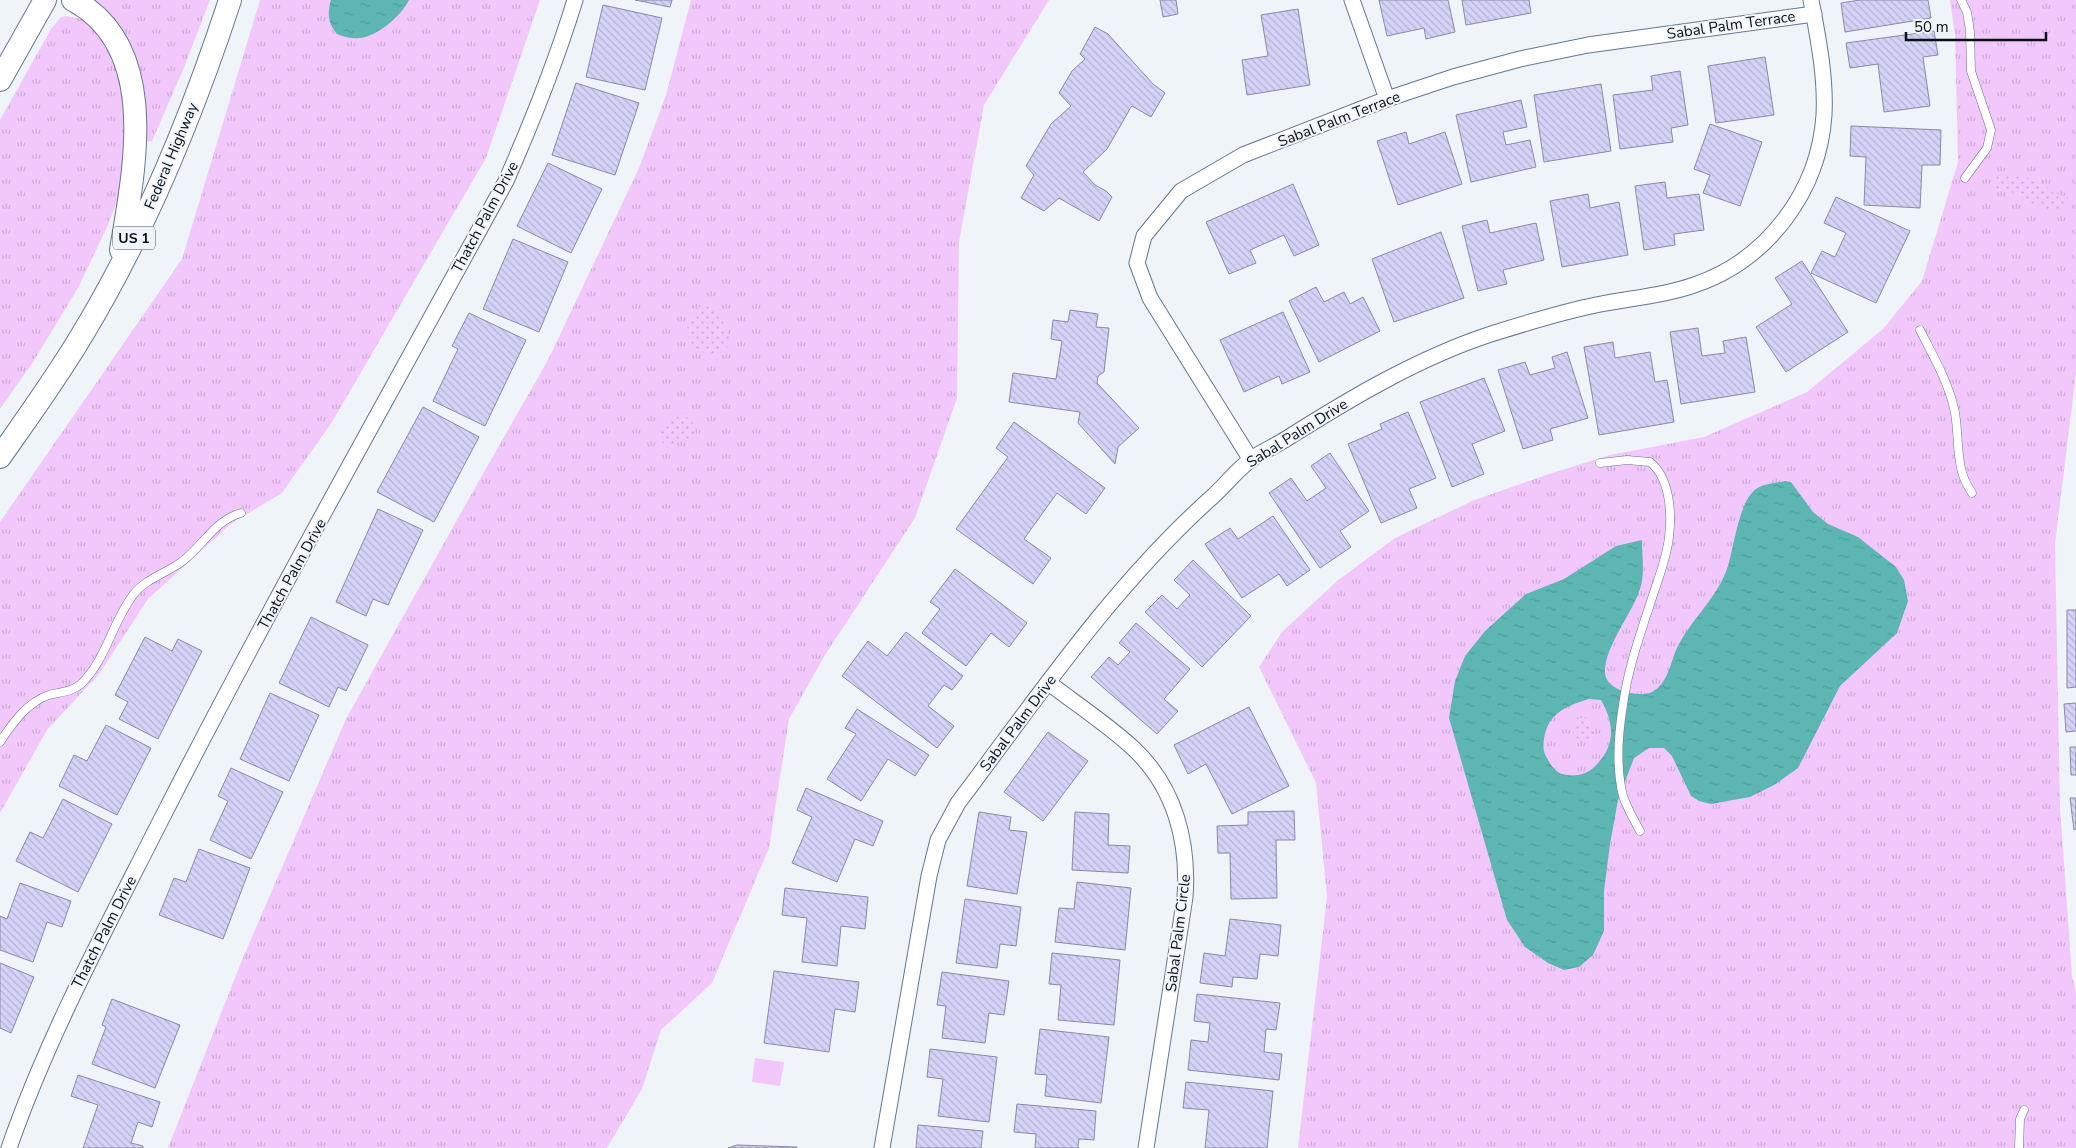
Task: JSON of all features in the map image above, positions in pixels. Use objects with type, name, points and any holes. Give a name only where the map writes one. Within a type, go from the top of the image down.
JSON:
[{"type":"main road","points":[[0,80],[44,0]]},
{"type":"main road","points":[[73,0],[81,4],[107,27],[124,56],[133,92],[136,127],[132,180],[117,273]]},
{"type":"main road","name":"Federal Highway","points":[[0,458],[50,387],[117,273],[176,146],[230,0]]},
{"type":"street","name":"Thatch Palm Drive","points":[[9,1148],[28,1093],[74,992],[220,703],[506,181],[536,115],[561,47],[575,0]]},
{"type":"street","points":[[1352,0],[1387,99]]},
{"type":"street","name":"Sabal Palm Terrace","points":[[1250,460],[1150,298],[1137,263],[1144,236],[1181,191],[1243,155],[1387,99],[1453,77],[1520,59],[1588,45],[1812,7]]},
{"type":"street","name":"Sabal Palm Drive","points":[[882,1148],[927,886],[938,840],[958,804],[1106,608],[1183,523],[1250,460],[1382,381],[1444,352],[1553,315],[1683,289],[1700,283],[1724,272],[1764,243],[1788,216],[1806,185],[1818,150],[1823,124],[1824,97],[1812,7]]},
{"type":"street","name":"Sabal Palm Circle","points":[[1048,683],[1133,748],[1147,763],[1169,797],[1182,836],[1186,856],[1185,897],[1146,1148]]},
{"type":"lane","points":[[1961,0],[1967,12],[1970,31],[1971,71],[1992,130],[1988,148],[1965,178]]},
{"type":"lane","points":[[1920,330],[1947,381],[1958,434],[1958,454],[1962,475],[1972,493]]},
{"type":"lane","points":[[1600,463],[1627,460],[1650,462],[1660,472],[1665,483],[1669,515],[1667,550],[1628,680],[1619,735],[1619,762],[1624,798],[1640,831]]},
{"type":"lane","points":[[0,742],[25,710],[48,696],[66,692],[80,685],[99,662],[115,622],[139,587],[180,563],[228,516],[241,513]]},
{"type":"lane","points":[[2019,1148],[2020,1120],[2024,1110]]},
{"type":"green space","points":[[95,0],[210,0],[183,70],[152,141],[148,142],[146,137],[130,47],[120,27]]},
{"type":"green space","points":[[260,0],[540,0],[486,158],[332,422],[282,493],[232,523],[148,599],[99,674],[47,730],[0,813],[0,522],[182,259]]},
{"type":"green space","points":[[691,0],[1049,0],[984,105],[959,242],[957,398],[915,518],[825,655],[789,719],[769,848],[712,983],[661,1030],[642,1089],[607,1148],[168,1148],[242,960],[346,719],[548,360],[639,168],[666,95]]},
{"type":"green space","points":[[1950,0],[2076,0],[2076,373],[2055,544],[2060,807],[2072,976],[2076,993],[2076,1148],[1298,1148],[1327,897],[1316,783],[1259,667],[1282,632],[1337,581],[1395,538],[1472,501],[1549,474],[1610,455],[1704,437],[1807,392],[1883,329],[1922,281],[1958,162],[1955,34]]},
{"type":"green space","points":[[61,17],[83,19],[100,34],[110,53],[128,105],[120,194],[107,227],[78,288],[33,362],[0,409],[0,120],[51,29]]},
{"type":"green space","points":[[2000,174],[2035,179],[2042,182],[2051,192],[2072,199],[2070,205],[2055,211],[2038,207],[2016,194],[1996,188],[1995,178]]},
{"type":"green space","points":[[702,306],[711,307],[727,330],[729,342],[727,348],[722,352],[716,354],[701,352],[689,344],[687,322],[696,309]]},
{"type":"green space","points":[[683,413],[696,426],[691,437],[665,448],[661,435],[664,426]]},
{"type":"green space","points":[[1583,718],[1591,721],[1594,729],[1591,737],[1583,740],[1575,737],[1572,729],[1575,721]]},
{"type":"green space","points":[[755,1058],[784,1062],[780,1086],[752,1082]]},
{"type":"water","points":[[331,0],[409,0],[395,19],[381,29],[367,36],[348,38],[337,34],[332,26],[329,18]]},
{"type":"water","points":[[1785,481],[1791,482],[1813,512],[1828,524],[1858,537],[1896,567],[1904,580],[1908,601],[1897,633],[1840,686],[1798,768],[1774,785],[1750,797],[1711,804],[1699,801],[1691,796],[1672,756],[1664,748],[1649,748],[1634,758],[1618,800],[1610,844],[1604,891],[1604,931],[1593,955],[1579,967],[1564,970],[1548,963],[1525,947],[1507,920],[1449,718],[1455,681],[1465,656],[1485,631],[1526,594],[1564,579],[1616,546],[1642,540],[1642,584],[1609,652],[1605,673],[1608,681],[1622,691],[1638,694],[1652,692],[1665,679],[1682,639],[1711,599],[1723,578],[1728,566],[1741,514],[1750,495],[1763,485]],"holes":[[[1589,699],[1601,700],[1611,728],[1611,737],[1605,753],[1600,761],[1586,773],[1574,775],[1559,773],[1551,765],[1543,747],[1549,723],[1559,712],[1566,708]]]},
{"type":"building","points":[[635,0],[672,0],[670,7]]},
{"type":"building","points":[[1160,0],[1176,0],[1178,14],[1163,17]]},
{"type":"building","points":[[1379,0],[1448,0],[1455,32],[1426,39],[1424,28],[1387,36]]},
{"type":"building","points":[[1462,0],[1529,0],[1531,13],[1466,25]]},
{"type":"building","points":[[1860,0],[1928,0],[1931,18],[1845,32],[1841,3]]},
{"type":"building","points":[[603,5],[662,18],[645,90],[586,77]]},
{"type":"building","points":[[1298,9],[1310,85],[1247,95],[1242,60],[1268,56],[1261,15]]},
{"type":"building","points":[[1095,27],[1108,34],[1153,84],[1165,93],[1151,117],[1132,106],[1107,149],[1083,172],[1095,185],[1112,197],[1099,221],[1059,198],[1044,211],[1021,198],[1034,175],[1026,166],[1051,124],[1071,106],[1059,93],[1072,71],[1085,59],[1080,54]]},
{"type":"building","points":[[1934,31],[1938,55],[1923,57],[1930,106],[1884,112],[1878,64],[1850,68],[1846,43]]},
{"type":"building","points":[[1765,57],[1774,115],[1716,123],[1708,66]]},
{"type":"building","points":[[1680,71],[1688,125],[1671,128],[1673,142],[1620,149],[1613,95],[1653,90],[1651,76]]},
{"type":"building","points":[[576,83],[639,103],[615,175],[552,155]]},
{"type":"building","points":[[1601,84],[1611,151],[1544,162],[1534,95]]},
{"type":"building","points":[[1521,100],[1527,127],[1503,132],[1506,145],[1530,140],[1536,167],[1471,182],[1456,115]]},
{"type":"building","points":[[1710,124],[1762,142],[1740,206],[1703,193],[1710,175],[1694,169]]},
{"type":"building","points":[[1851,126],[1941,130],[1940,165],[1922,165],[1920,208],[1864,205],[1866,157],[1850,156]]},
{"type":"building","points":[[1406,132],[1409,144],[1445,132],[1462,184],[1398,205],[1377,141]]},
{"type":"building","points":[[548,163],[602,189],[571,253],[517,226]]},
{"type":"building","points":[[1665,182],[1667,198],[1699,194],[1704,230],[1674,234],[1675,245],[1644,250],[1635,186]]},
{"type":"building","points":[[1293,184],[1319,245],[1294,256],[1284,235],[1250,250],[1256,263],[1229,274],[1206,222]]},
{"type":"building","points":[[1588,194],[1590,208],[1619,202],[1628,255],[1562,267],[1550,201]]},
{"type":"building","points":[[1836,197],[1910,231],[1876,303],[1811,273],[1822,251],[1835,257],[1846,233],[1824,223]]},
{"type":"building","points":[[1487,220],[1490,233],[1536,223],[1544,260],[1503,270],[1507,284],[1478,291],[1462,226]]},
{"type":"building","points":[[1441,232],[1464,298],[1394,322],[1372,259]]},
{"type":"building","points":[[513,239],[568,262],[539,332],[483,309]]},
{"type":"building","points":[[1802,261],[1848,332],[1786,372],[1756,327],[1792,304],[1775,278]]},
{"type":"building","points":[[1316,287],[1324,302],[1344,292],[1350,304],[1363,297],[1380,331],[1319,362],[1289,301]]},
{"type":"building","points":[[1070,310],[1098,314],[1096,327],[1109,328],[1104,372],[1098,376],[1097,383],[1139,428],[1118,447],[1115,464],[1078,423],[1080,412],[1009,402],[1013,373],[1056,379],[1062,341],[1051,339],[1053,320],[1068,322]]},
{"type":"building","points":[[1283,312],[1310,372],[1282,384],[1279,376],[1244,392],[1220,340]]},
{"type":"building","points":[[469,313],[526,340],[485,426],[433,401],[458,349],[452,346]]},
{"type":"building","points":[[1698,328],[1702,356],[1725,353],[1723,341],[1746,337],[1755,392],[1681,404],[1670,332]]},
{"type":"building","points":[[1613,342],[1615,358],[1650,352],[1655,382],[1667,380],[1674,422],[1599,435],[1584,347]]},
{"type":"building","points":[[1567,352],[1588,418],[1550,429],[1553,440],[1523,449],[1498,370],[1525,362],[1530,375],[1555,368],[1552,357]]},
{"type":"building","points":[[1484,378],[1505,431],[1472,444],[1484,474],[1452,487],[1420,402]]},
{"type":"building","points":[[423,407],[479,437],[434,522],[377,492]]},
{"type":"building","points":[[1408,412],[1436,478],[1409,489],[1417,508],[1381,523],[1348,444],[1382,429],[1380,424]]},
{"type":"building","points":[[1014,422],[1105,488],[1086,514],[1057,493],[1024,539],[1051,558],[1033,584],[956,529],[1008,457],[996,448]]},
{"type":"building","points":[[1330,453],[1369,511],[1340,531],[1351,547],[1320,568],[1269,493],[1291,478],[1307,501],[1326,488],[1311,466]]},
{"type":"building","points":[[378,509],[423,530],[388,605],[373,599],[366,616],[336,602]]},
{"type":"building","points":[[1273,516],[1310,570],[1287,586],[1279,574],[1242,598],[1205,544],[1230,528],[1238,539]]},
{"type":"building","points":[[1193,560],[1251,616],[1202,667],[1145,612],[1162,595],[1177,609],[1190,595],[1174,580]]},
{"type":"building","points":[[955,569],[1027,623],[1009,647],[991,633],[966,666],[922,633],[940,609],[930,602]]},
{"type":"building","points":[[2067,610],[2076,610],[2076,687],[2067,688]]},
{"type":"building","points":[[311,617],[368,645],[346,691],[338,687],[329,707],[279,683]]},
{"type":"building","points":[[1136,623],[1190,669],[1164,699],[1178,711],[1157,734],[1091,677],[1109,657],[1118,665],[1130,652],[1119,643]]},
{"type":"building","points":[[906,632],[963,676],[952,690],[944,685],[928,706],[954,726],[937,748],[842,676],[868,641],[887,656]]},
{"type":"building","points":[[145,637],[172,651],[178,639],[202,651],[158,739],[119,719],[128,702],[115,695]]},
{"type":"building","points":[[270,693],[319,715],[289,781],[240,759]]},
{"type":"building","points":[[2076,703],[2076,731],[2066,732],[2064,704]]},
{"type":"building","points":[[1249,707],[1289,786],[1232,814],[1206,764],[1188,774],[1174,745]]},
{"type":"building","points":[[857,709],[929,755],[915,776],[888,759],[861,801],[827,779],[856,734],[845,728]]},
{"type":"building","points":[[106,725],[151,748],[117,815],[59,786],[74,755],[87,761]]},
{"type":"building","points":[[1048,732],[1088,761],[1043,821],[1004,792]]},
{"type":"building","points":[[2070,747],[2076,747],[2076,775],[2071,775]]},
{"type":"building","points":[[231,768],[283,792],[251,859],[210,840],[228,801],[218,796]]},
{"type":"building","points":[[806,788],[883,821],[873,846],[855,839],[837,882],[792,863],[812,817],[797,810]]},
{"type":"building","points":[[2070,798],[2076,798],[2076,829],[2074,830]]},
{"type":"building","points":[[63,799],[112,824],[78,892],[16,861],[30,832],[43,838]]},
{"type":"building","points":[[1294,811],[1295,840],[1276,840],[1277,898],[1231,899],[1230,853],[1218,853],[1217,826],[1248,825],[1248,812]]},
{"type":"building","points":[[979,812],[1011,817],[1009,830],[1027,832],[1017,894],[967,886]]},
{"type":"building","points":[[1075,812],[1109,814],[1108,845],[1130,846],[1128,873],[1072,870]]},
{"type":"building","points":[[199,849],[250,868],[223,939],[159,915],[174,878],[186,882]]},
{"type":"building","points":[[1077,882],[1131,888],[1125,950],[1055,942],[1059,908],[1074,909]]},
{"type":"building","points":[[20,883],[71,901],[62,927],[47,922],[33,962],[0,950],[0,916],[7,919]]},
{"type":"building","points":[[785,888],[868,897],[865,929],[841,926],[837,966],[802,962],[807,918],[782,915]]},
{"type":"building","points":[[965,899],[1021,907],[1016,946],[1000,944],[997,968],[956,963]]},
{"type":"building","points":[[1230,919],[1281,925],[1278,956],[1260,954],[1257,979],[1233,977],[1232,987],[1200,983],[1204,953],[1225,956]]},
{"type":"building","points":[[1052,953],[1120,960],[1114,1025],[1058,1020],[1061,985],[1049,984]]},
{"type":"building","points":[[0,963],[34,977],[11,1033],[0,1028]]},
{"type":"building","points":[[774,971],[859,982],[855,1012],[835,1009],[829,1052],[764,1043]]},
{"type":"building","points":[[942,972],[1009,981],[1004,1015],[989,1013],[985,1043],[942,1038],[946,1006],[937,1005]]},
{"type":"building","points":[[1197,994],[1280,1003],[1276,1030],[1266,1029],[1264,1052],[1282,1054],[1279,1080],[1188,1070],[1191,1040],[1208,1042],[1210,1023],[1194,1021]]},
{"type":"building","points":[[112,999],[180,1025],[155,1088],[92,1064],[106,1027],[102,1025]]},
{"type":"building","points":[[1040,1029],[1109,1037],[1101,1103],[1045,1096],[1047,1075],[1035,1074]]},
{"type":"building","points":[[930,1049],[997,1057],[989,1122],[938,1116],[943,1079],[927,1077]]},
{"type":"building","points":[[78,1075],[160,1102],[152,1127],[138,1122],[131,1143],[143,1146],[143,1148],[83,1148],[98,1105],[71,1096]]},
{"type":"building","points":[[1186,1082],[1273,1091],[1267,1148],[1205,1148],[1209,1110],[1183,1108]]},
{"type":"building","points":[[1017,1104],[1096,1111],[1094,1140],[1079,1139],[1078,1148],[1035,1148],[1036,1134],[1014,1132]]},
{"type":"building","points":[[918,1125],[983,1131],[981,1148],[916,1148]]},
{"type":"building","points":[[737,1145],[797,1147],[797,1148],[728,1148]]}]
